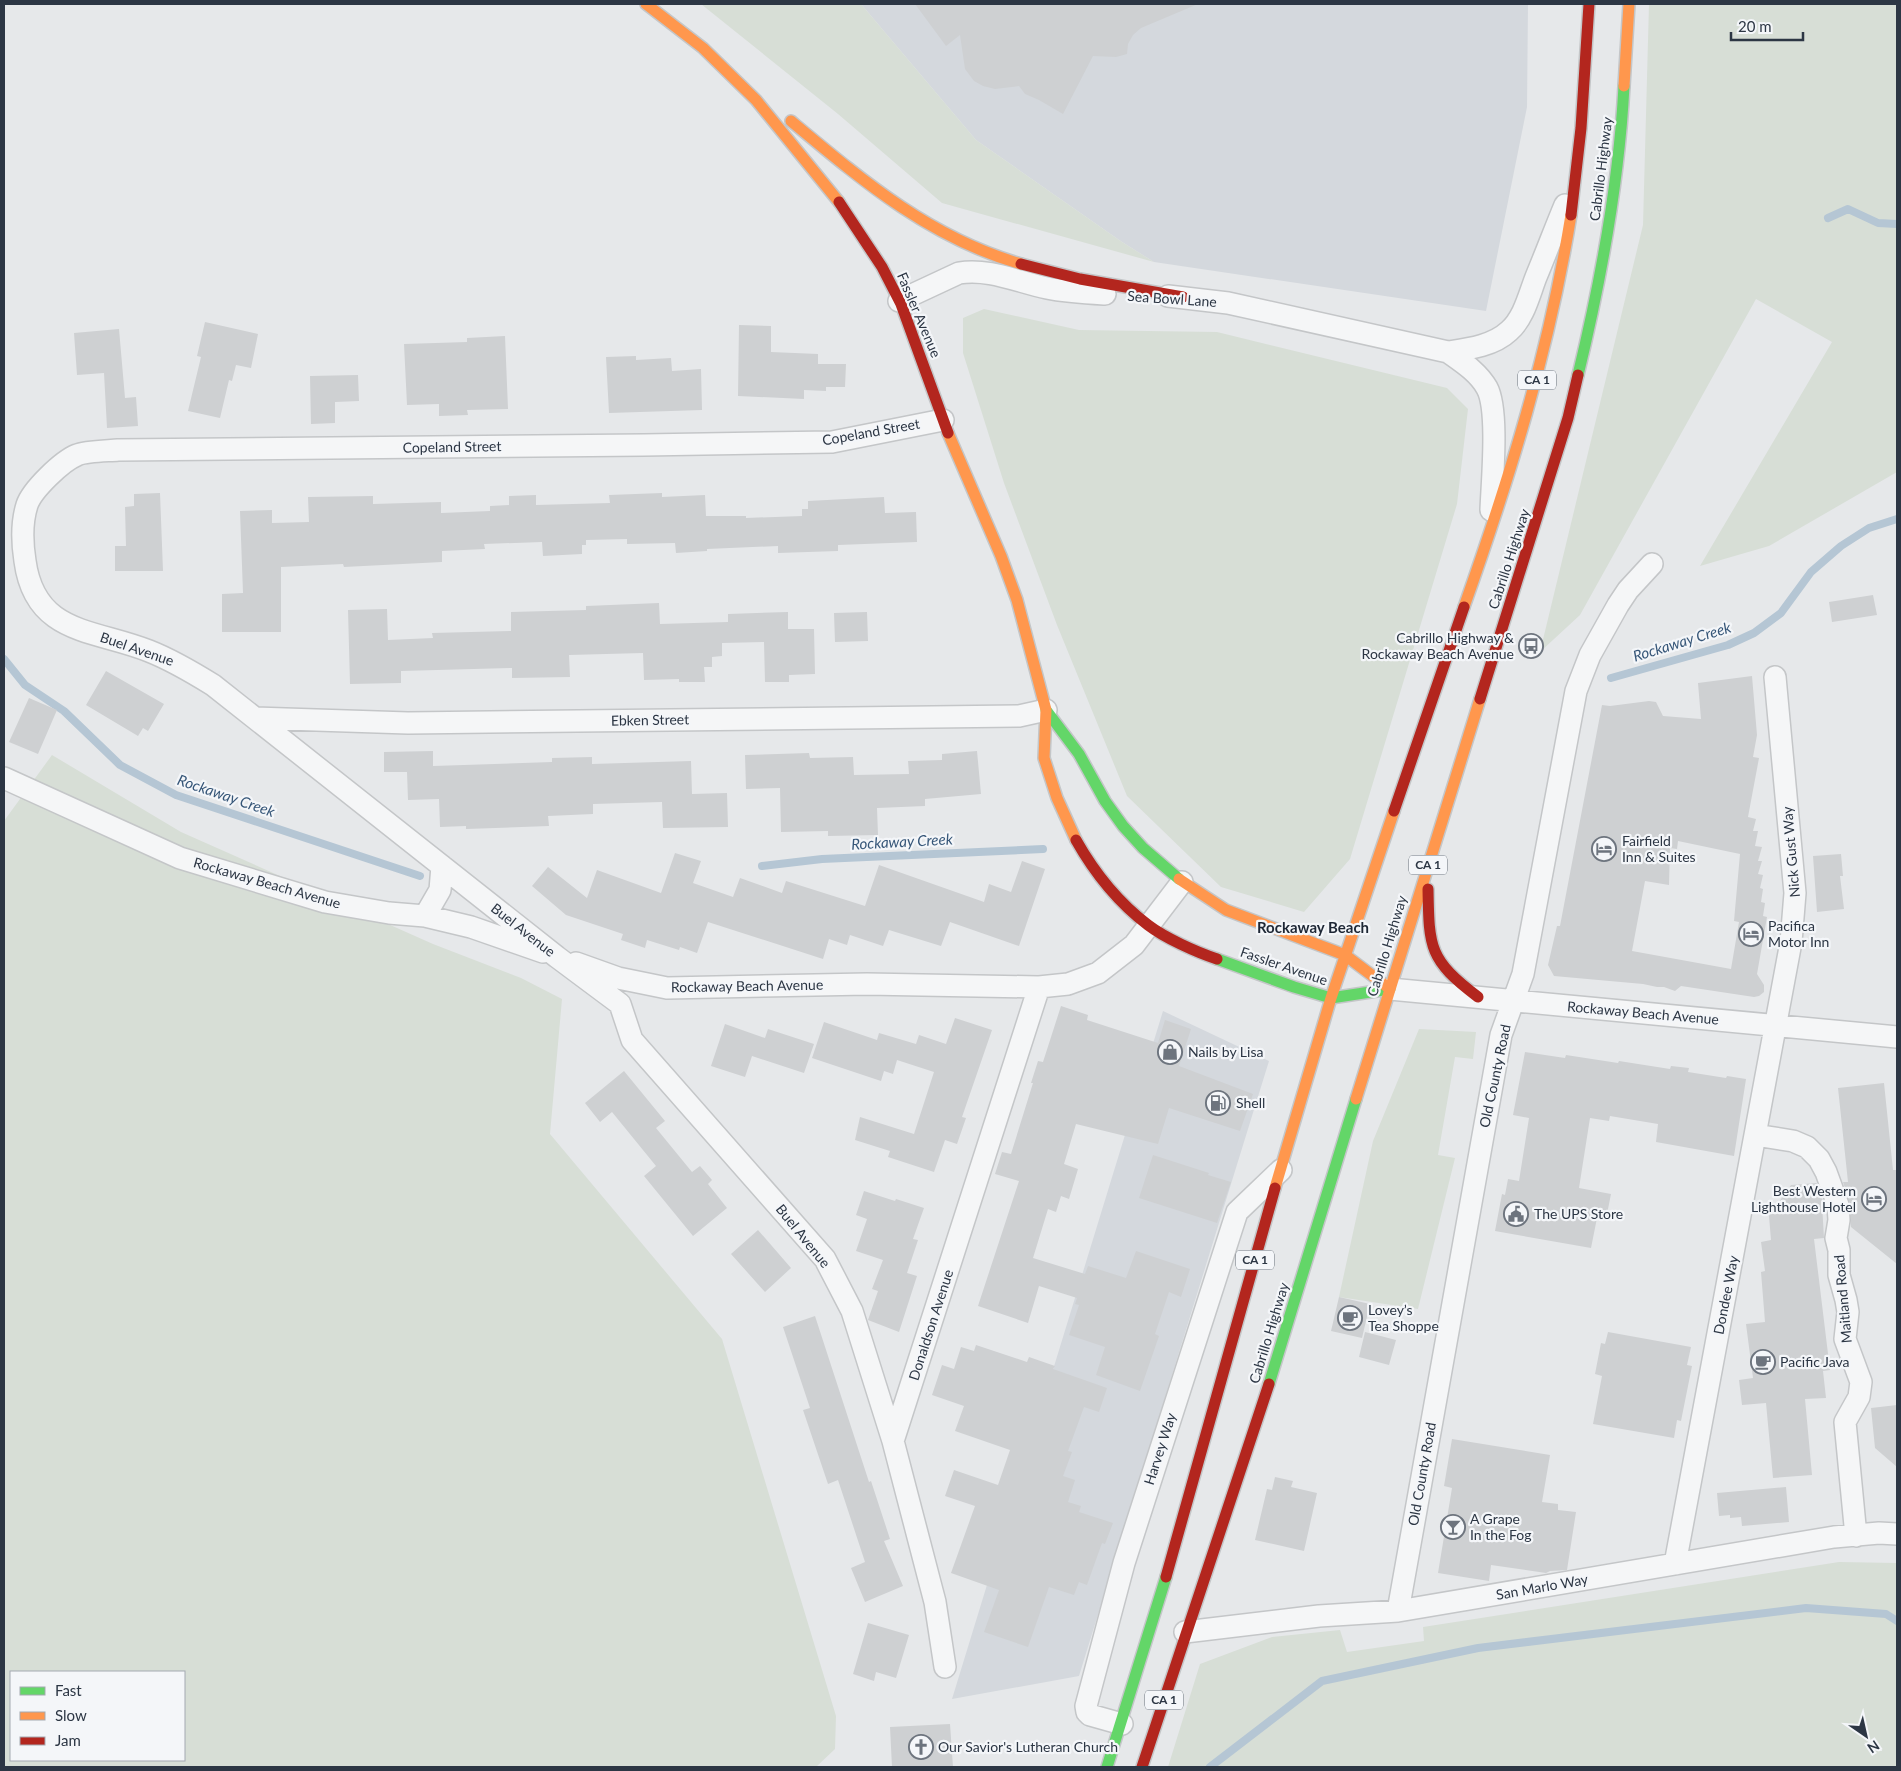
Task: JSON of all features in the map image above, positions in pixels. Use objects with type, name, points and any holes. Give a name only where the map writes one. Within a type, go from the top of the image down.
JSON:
[{"type":"main road","name":"Fassler Avenue","points":[[646,4],[685,32],[724,66],[787,136],[836,195],[868,244],[899,301],[917,345],[943,420],[1015,592],[1046,710],[1044,758],[1057,798],[1069,828],[1084,854],[1102,879],[1124,904],[1149,926],[1203,954],[1294,987],[1331,998],[1390,989]]},
{"type":"main road","name":"Cabrillo Highway","points":[[1107,1767],[1165,1582],[1331,998],[1420,731],[1491,533],[1522,433],[1549,331],[1566,245],[1576,175],[1586,71],[1589,4]]},
{"type":"main road","name":"Cabrillo Highway","points":[[1142,1767],[1278,1357],[1427,867],[1551,477],[1581,367],[1602,267],[1617,164],[1626,69],[1629,4]]},
{"type":"main road","points":[[724,66],[865,181],[901,208],[939,230],[996,256],[1036,269],[1100,284],[1183,297]]},
{"type":"main road","name":"Fassler Avenue","points":[[1046,710],[1079,754],[1105,802],[1123,826],[1142,848],[1182,882],[1226,910],[1345,955],[1390,989]]},
{"type":"main road","points":[[1427,867],[1431,945],[1434,955],[1445,971],[1478,997]]},
{"type":"street","name":"Sea Bowl Lane","points":[[899,301],[955,275],[968,272],[995,274],[1047,288],[1068,291],[1183,297],[1253,309],[1448,352],[1478,347],[1508,332],[1516,323],[1526,304],[1576,175]]},
{"type":"street","name":"Sea Bowl Lane","points":[[1448,352],[1476,374],[1483,382],[1491,398],[1494,418],[1491,533]]},
{"type":"street","name":"Copeland Street","points":[[23,550],[22,521],[30,497],[46,478],[77,455],[118,450],[626,446],[832,442],[943,420]]},
{"type":"street","name":"Buel Avenue","points":[[23,550],[27,577],[38,602],[57,620],[79,630],[148,651],[180,664],[213,685],[620,1004],[632,1040],[825,1259],[852,1311],[893,1441]]},
{"type":"street","name":"Old County Road","points":[[1398,1611],[1501,1035],[1523,974],[1576,691],[1590,655],[1618,605],[1628,590],[1652,564]]},
{"type":"street","name":"Nick Gust Way","points":[[1775,677],[1795,893],[1791,942],[1776,1025]]},
{"type":"street","name":"Ebken Street","points":[[255,718],[438,723],[1019,716],[1046,710]]},
{"type":"street","name":"Rockaway Beach Avenue","points":[[4,778],[180,858],[325,902],[389,913],[425,916],[471,927],[618,978],[667,988],[867,984],[1039,987],[1068,984],[1098,973],[1134,945],[1182,882]]},
{"type":"street","points":[[425,916],[440,890],[442,866]]},
{"type":"street","name":"Donaldson Avenue","points":[[893,1441],[1039,987]]},
{"type":"street","name":"Rockaway Beach Avenue","points":[[1390,989],[1897,1037]]},
{"type":"street","name":"Dondee Way","points":[[1676,1564],[1776,1025]]},
{"type":"street","name":"Maitland Road","points":[[1756,1135],[1793,1141],[1807,1147],[1819,1159],[1838,1205],[1839,1220],[1836,1238],[1839,1250],[1839,1275],[1848,1312],[1845,1340],[1861,1382],[1859,1397],[1845,1422],[1856,1536]]},
{"type":"street","name":"Harvey Way","points":[[1122,1724],[1090,1716],[1086,1706],[1124,1563],[1236,1212],[1281,1169]]},
{"type":"street","points":[[893,1441],[935,1602],[945,1667]]},
{"type":"street","name":"San Marlo Way","points":[[1186,1632],[1319,1616],[1398,1611],[1834,1537],[1879,1533],[1897,1534]]},
{"type":"shaded area","points":[[701,4],[861,4],[976,140],[1122,242],[1154,262],[942,203],[838,114]]},
{"type":"shaded area","points":[[861,4],[1528,4],[1527,107],[1486,311],[1154,262],[1122,242],[976,140]]},
{"type":"shaded area","points":[[1649,4],[1897,4],[1897,472],[1769,546],[1700,566],[1832,342],[1756,299],[1580,615],[1540,652],[1643,225]]},
{"type":"shaded area","points":[[984,309],[1079,330],[1217,332],[1447,388],[1468,409],[1457,504],[1350,859],[1304,912],[1221,887],[1127,796],[1057,625],[1004,483],[963,353],[963,318]]},
{"type":"shaded area","points":[[52,755],[181,832],[433,944],[521,978],[562,999],[550,1134],[722,1339],[836,1716],[835,1749],[816,1767],[4,1767],[4,821]]},
{"type":"shaded area","points":[[1163,1011],[1269,1061],[1079,1676],[952,1699]]},
{"type":"shaded area","points":[[1419,1029],[1476,1032],[1473,1059],[1455,1057],[1438,1155],[1455,1158],[1418,1309],[1339,1297],[1373,1141]]},
{"type":"shaded area","points":[[1839,1562],[1897,1563],[1897,1767],[1168,1767],[1200,1664],[1272,1637],[1340,1630],[1347,1652],[1424,1641],[1423,1627]]},
{"type":"building","points":[[915,4],[1198,4],[1141,28],[1133,35],[1128,44],[1127,54],[1116,57],[1093,56],[1063,114],[1025,94],[1019,86],[995,89],[974,81],[965,69],[960,35],[946,46]]},
{"type":"building","points":[[205,322],[258,334],[251,368],[236,365],[232,381],[229,380],[220,418],[188,411],[201,357],[197,356]]},
{"type":"building","points":[[739,325],[771,326],[771,352],[818,354],[818,364],[846,364],[845,387],[826,387],[826,391],[804,390],[804,399],[738,396]]},
{"type":"building","points":[[119,329],[125,398],[136,397],[138,426],[107,428],[104,373],[77,375],[74,333]]},
{"type":"building","points":[[505,336],[508,409],[467,410],[468,415],[439,416],[439,404],[407,405],[404,344],[467,342],[467,338]]},
{"type":"building","points":[[636,356],[636,360],[671,358],[672,371],[701,369],[702,410],[609,413],[606,357]]},
{"type":"building","points":[[358,375],[359,401],[335,402],[335,423],[311,424],[310,376]]},
{"type":"building","points":[[160,493],[163,571],[115,571],[115,546],[126,546],[125,507],[134,506],[134,494]]},
{"type":"building","points":[[662,493],[662,497],[705,495],[706,516],[746,516],[746,518],[802,516],[802,509],[808,509],[808,501],[884,497],[885,513],[916,512],[917,542],[838,545],[838,551],[778,553],[778,546],[707,549],[707,551],[676,553],[675,543],[627,544],[627,539],[586,540],[586,545],[582,545],[582,554],[543,556],[542,542],[484,544],[485,549],[442,551],[442,562],[344,567],[343,564],[281,567],[281,632],[222,632],[222,594],[243,593],[240,511],[272,510],[272,523],[309,522],[308,497],[373,496],[373,504],[441,502],[441,513],[490,511],[490,506],[509,505],[509,496],[536,495],[536,505],[610,503],[609,495]]},
{"type":"building","points":[[1873,595],[1877,615],[1832,622],[1829,602]]},
{"type":"building","points":[[659,603],[660,624],[728,622],[728,614],[788,612],[788,629],[814,629],[815,674],[789,675],[789,682],[765,682],[764,642],[722,643],[722,656],[712,657],[712,667],[704,667],[705,682],[679,682],[679,679],[644,680],[643,653],[569,655],[570,677],[512,678],[512,668],[401,671],[401,683],[350,684],[348,610],[387,609],[388,640],[433,638],[432,633],[511,631],[511,612],[586,610],[586,606]]},
{"type":"building","points":[[867,612],[868,641],[835,642],[834,613]]},
{"type":"building","points":[[106,671],[164,704],[148,731],[143,728],[138,736],[86,705]]},
{"type":"building","points":[[1752,676],[1757,735],[1753,757],[1759,758],[1748,817],[1756,819],[1753,831],[1758,831],[1755,846],[1762,847],[1758,861],[1762,861],[1758,874],[1763,875],[1760,888],[1763,889],[1761,902],[1765,903],[1763,916],[1767,917],[1757,974],[1764,985],[1764,992],[1754,997],[1681,986],[1675,991],[1664,987],[1643,984],[1554,976],[1548,965],[1557,926],[1560,926],[1602,705],[1610,706],[1649,701],[1656,702],[1663,716],[1701,719],[1698,683]],"holes":[[[1678,841],[1740,854],[1734,921],[1739,922],[1731,969],[1632,951],[1645,881],[1669,885],[1670,848],[1677,849]]]},
{"type":"building","points":[[29,698],[57,710],[38,754],[9,742]]},
{"type":"building","points":[[433,751],[433,766],[552,762],[552,758],[592,757],[592,764],[691,761],[692,794],[727,793],[728,827],[663,828],[662,802],[593,804],[593,814],[548,816],[549,826],[466,829],[466,826],[440,827],[439,799],[408,800],[407,772],[384,772],[384,752]]},
{"type":"building","points":[[977,751],[981,794],[925,799],[925,806],[877,808],[878,835],[828,836],[828,831],[781,832],[780,788],[746,789],[745,755],[809,753],[810,758],[853,757],[854,775],[909,774],[908,761],[942,760],[942,754]]},
{"type":"building","points":[[675,853],[701,861],[693,883],[733,897],[740,878],[782,893],[786,881],[865,906],[879,865],[984,902],[989,884],[1011,892],[1022,861],[1045,869],[1019,946],[950,922],[941,946],[889,930],[883,946],[850,935],[847,945],[829,939],[823,959],[708,922],[697,953],[680,947],[679,950],[647,940],[645,948],[621,940],[623,934],[566,915],[532,886],[548,867],[587,898],[597,870],[661,893]]},
{"type":"building","points":[[1841,854],[1843,876],[1840,876],[1844,909],[1817,912],[1813,856]]},
{"type":"building","points":[[1061,1006],[1088,1015],[1087,1020],[1158,1043],[1165,1020],[1191,1029],[1179,1066],[1253,1094],[1240,1131],[1169,1108],[1158,1144],[1076,1124],[1064,1164],[1078,1169],[1069,1199],[1061,1196],[1056,1212],[1048,1209],[1033,1258],[1085,1274],[1088,1266],[1126,1278],[1136,1251],[1190,1269],[1181,1297],[1169,1292],[1155,1334],[1159,1336],[1140,1391],[1096,1375],[1105,1347],[1069,1335],[1079,1305],[1075,1304],[1077,1298],[1039,1286],[1028,1323],[978,1306],[1019,1181],[995,1174],[1002,1152],[1011,1154],[1038,1061],[1043,1062]]},
{"type":"building","points":[[955,1018],[992,1030],[962,1117],[966,1118],[957,1144],[945,1140],[934,1172],[888,1157],[890,1151],[855,1140],[860,1117],[914,1134],[934,1072],[897,1060],[893,1074],[884,1071],[881,1081],[812,1058],[824,1022],[877,1040],[879,1033],[916,1044],[919,1035],[946,1044]]},
{"type":"building","points":[[725,1024],[765,1038],[768,1029],[814,1044],[804,1073],[752,1056],[745,1077],[711,1066]]},
{"type":"building","points":[[1525,1052],[1565,1058],[1566,1055],[1618,1063],[1619,1061],[1670,1069],[1671,1066],[1689,1068],[1688,1072],[1746,1079],[1734,1156],[1656,1142],[1658,1124],[1610,1116],[1609,1121],[1590,1118],[1579,1188],[1611,1194],[1607,1214],[1598,1213],[1591,1248],[1495,1231],[1502,1194],[1505,1195],[1508,1179],[1519,1181],[1529,1118],[1513,1115]]},
{"type":"building","points":[[624,1071],[665,1121],[656,1128],[692,1172],[700,1166],[712,1180],[708,1184],[727,1208],[693,1236],[644,1176],[656,1166],[612,1112],[600,1122],[585,1103]]},
{"type":"building","name":"Best Western Lighthouse Hotel","points":[[1884,1083],[1893,1170],[1897,1170],[1897,1264],[1851,1227],[1850,1204],[1843,1182],[1848,1182],[1838,1088]]},
{"type":"building","points":[[1153,1155],[1231,1182],[1217,1223],[1139,1198]]},
{"type":"building","points":[[1817,1183],[1825,1207],[1822,1204],[1824,1238],[1814,1239],[1830,1370],[1823,1371],[1826,1398],[1805,1399],[1812,1475],[1773,1478],[1766,1403],[1742,1405],[1739,1380],[1753,1378],[1746,1324],[1765,1322],[1761,1272],[1765,1271],[1761,1242],[1771,1240],[1769,1216],[1791,1185]]},
{"type":"building","points":[[864,1191],[924,1208],[913,1239],[918,1240],[907,1273],[917,1276],[899,1332],[868,1320],[878,1291],[872,1289],[883,1260],[856,1251],[867,1219],[856,1215]]},
{"type":"building","points":[[758,1230],[791,1268],[765,1292],[731,1254]]},
{"type":"building","name":"Lovey’s Tea Shoppe","points":[[1339,1297],[1370,1304],[1362,1338],[1331,1331]]},
{"type":"building","points":[[815,1316],[869,1482],[871,1481],[890,1539],[884,1541],[903,1586],[865,1602],[851,1568],[865,1562],[838,1480],[828,1484],[803,1410],[810,1408],[783,1327]]},
{"type":"building","points":[[1365,1332],[1396,1340],[1389,1365],[1359,1357]]},
{"type":"building","points":[[1608,1332],[1691,1347],[1687,1365],[1692,1366],[1681,1421],[1677,1420],[1674,1438],[1593,1424],[1602,1376],[1595,1374],[1601,1343],[1605,1344]]},
{"type":"building","points":[[976,1345],[1027,1362],[1029,1357],[1055,1366],[1053,1369],[1107,1388],[1099,1412],[1084,1407],[1068,1451],[1072,1452],[1063,1476],[1075,1480],[1068,1502],[1081,1506],[1079,1512],[1113,1523],[1105,1544],[1102,1543],[1087,1585],[1079,1582],[1074,1595],[1049,1587],[1028,1647],[984,1632],[999,1590],[951,1573],[975,1506],[945,1496],[954,1470],[998,1485],[1010,1450],[955,1431],[964,1406],[932,1395],[942,1365],[954,1369],[961,1347],[974,1351]]},
{"type":"building","points":[[1897,1405],[1897,1467],[1875,1448],[1871,1408]]},
{"type":"building","points":[[1452,1439],[1550,1455],[1542,1502],[1558,1504],[1558,1510],[1576,1512],[1567,1570],[1546,1573],[1491,1565],[1489,1581],[1438,1573],[1452,1488],[1444,1486]]},
{"type":"building","points":[[1275,1477],[1293,1481],[1291,1487],[1317,1493],[1304,1551],[1255,1540],[1267,1489],[1272,1490]]},
{"type":"building","points":[[1786,1487],[1789,1522],[1742,1526],[1741,1517],[1719,1516],[1717,1493]]},
{"type":"building","points":[[868,1623],[909,1635],[896,1678],[876,1672],[874,1681],[853,1674]]},
{"type":"building","name":"Our Savior's Lutheran Church","points":[[950,1724],[953,1767],[892,1767],[890,1727]]},
{"type":"waterway","points":[[1828,218],[1848,209],[1878,223],[1897,224]]},
{"type":"waterway","name":"Rockaway Creek","points":[[1611,678],[1728,645],[1754,633],[1781,613],[1811,572],[1841,546],[1869,528],[1897,519]]},
{"type":"waterway","name":"Rockaway Creek","points":[[4,659],[25,685],[64,711],[120,765],[176,795],[420,876]]},
{"type":"waterway","name":"Rockaway Creek","points":[[762,866],[822,859],[1043,849]]},
{"type":"waterway","points":[[1210,1767],[1322,1681],[1478,1648],[1806,1608],[1886,1614],[1897,1621]]},
{"type":"traffic: fast","points":[[1578,375],[1608,232],[1622,123],[1624,86]]},
{"type":"traffic: fast","points":[[1046,710],[1079,754],[1105,801],[1123,826],[1143,848],[1179,879]]},
{"type":"traffic: fast","points":[[1217,959],[1294,987],[1331,998],[1390,989]]},
{"type":"traffic: fast","points":[[1269,1384],[1356,1099]]},
{"type":"traffic: fast","points":[[1107,1767],[1166,1577]]},
{"type":"traffic: slow","points":[[646,4],[703,48],[756,100],[839,202]]},
{"type":"traffic: slow","points":[[1624,86],[1629,4]]},
{"type":"traffic: slow","points":[[791,121],[871,186],[927,223],[988,253],[1021,264]]},
{"type":"traffic: slow","points":[[1464,607],[1497,510],[1540,365],[1562,266],[1571,215]]},
{"type":"traffic: slow","points":[[948,433],[1001,556],[1017,600],[1046,710],[1044,758],[1057,798],[1076,840]]},
{"type":"traffic: slow","points":[[1356,1099],[1480,699]]},
{"type":"traffic: slow","points":[[1275,1188],[1331,998],[1394,811]]},
{"type":"traffic: slow","points":[[1179,879],[1226,910],[1345,955],[1390,989]]},
{"type":"traffic: jam","points":[[1571,215],[1581,128],[1589,4]]},
{"type":"traffic: jam","points":[[839,202],[882,267],[901,304],[948,433]]},
{"type":"traffic: jam","points":[[1021,264],[1080,279],[1183,297]]},
{"type":"traffic: jam","points":[[1480,699],[1568,418],[1578,375]]},
{"type":"traffic: jam","points":[[1394,811],[1464,607]]},
{"type":"traffic: jam","points":[[1076,840],[1108,886],[1137,916],[1172,940],[1217,959]]},
{"type":"traffic: jam","points":[[1428,889],[1429,926],[1435,951],[1450,973],[1478,997]]},
{"type":"traffic: jam","points":[[1166,1577],[1275,1188]]},
{"type":"traffic: jam","points":[[1142,1767],[1269,1384]]},
{"type":"place","name":"Cabrillo Highway & Rockaway Beach Avenue","points":[[1531,646]]},
{"type":"place","name":"Fairfield Inn & Suites","points":[[1604,849]]},
{"type":"place","name":"Pacifica Motor Inn","points":[[1751,934]]},
{"type":"place","name":"Nails by Lisa","points":[[1170,1052]]},
{"type":"place","name":"Shell","points":[[1218,1103]]},
{"type":"place","name":"Best Western Lighthouse Hotel","points":[[1874,1199]]},
{"type":"place","name":"The UPS Store","points":[[1516,1214]]},
{"type":"place","name":"Lovey’s Tea Shoppe","points":[[1350,1318]]},
{"type":"place","name":"Pacific Java","points":[[1763,1362]]},
{"type":"place","name":"A Grape In the Fog","points":[[1453,1527]]},
{"type":"place","name":"Our Savior's Lutheran Church","points":[[921,1747]]},
{"type":"district","name":"Rockaway Beach","points":[[1313,928]]}]
